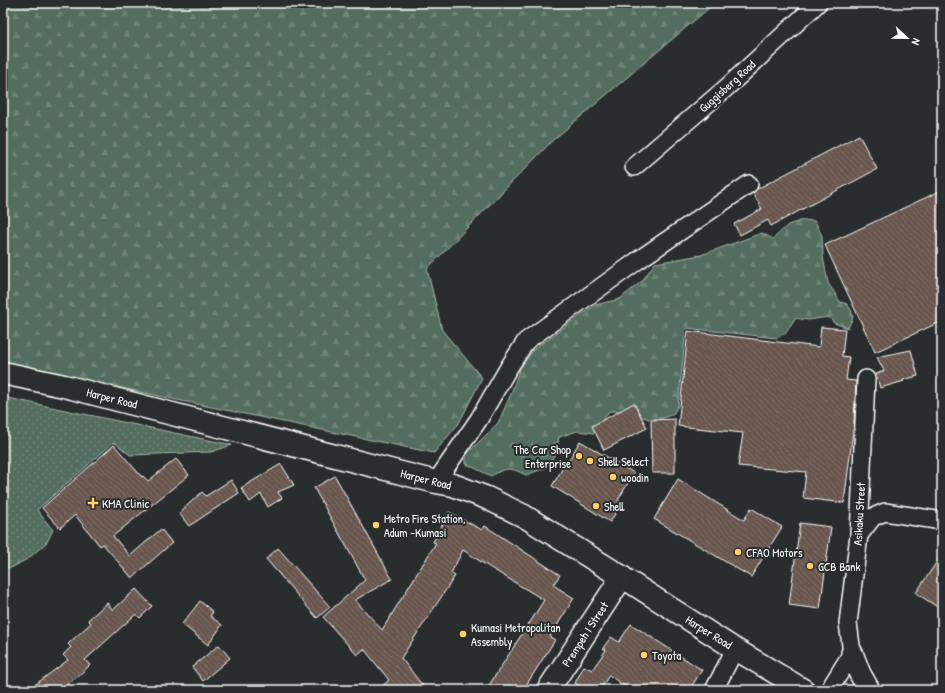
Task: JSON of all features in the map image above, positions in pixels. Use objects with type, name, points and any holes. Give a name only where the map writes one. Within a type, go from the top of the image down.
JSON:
[{"type":"main road","name":"Harper Road","points":[[3,373],[64,386],[436,482],[453,485],[487,498],[524,516],[622,577]]},
{"type":"main road","name":"Prempeh I Street","points":[[548,690],[622,577]]},
{"type":"street","name":"Guggisberg Road","points":[[634,166],[726,88],[818,3]]},
{"type":"street","points":[[436,482],[479,419],[526,341],[637,261],[749,184]]},
{"type":"street","name":"Asikaku Street","points":[[852,653],[848,623],[859,535],[866,379]]},
{"type":"street","points":[[859,535],[873,517],[885,512],[942,521]]},
{"type":"street","name":"Harper Road","points":[[622,577],[735,649],[804,690]]},
{"type":"street","points":[[714,690],[735,649]]},
{"type":"street","points":[[829,690],[852,653]]},
{"type":"street","points":[[852,653],[860,674],[869,690]]},
{"type":"green space","points":[[3,3],[715,3],[553,140],[427,269],[442,330],[482,378],[459,423],[434,453],[177,400],[3,362]]},
{"type":"green space","points":[[803,220],[815,221],[822,236],[823,257],[828,283],[840,302],[847,304],[853,317],[848,328],[834,323],[828,317],[808,320],[795,318],[786,333],[777,338],[686,328],[678,406],[673,414],[663,418],[649,419],[625,411],[609,411],[594,433],[577,431],[559,437],[557,450],[548,467],[526,475],[512,469],[508,469],[491,476],[466,464],[466,455],[498,423],[511,394],[520,368],[534,349],[595,305],[620,299],[642,281],[655,263],[701,255],[762,233],[773,239],[788,225]]},
{"type":"green space","points":[[3,397],[232,445],[211,452],[130,455],[114,442],[37,510],[53,530],[47,542],[29,558],[11,568],[3,566]]},
{"type":"building","points":[[859,135],[877,169],[771,226],[768,220],[740,235],[734,224],[762,209],[753,193],[757,189]]},
{"type":"building","points":[[942,190],[942,321],[875,352],[825,245]]},
{"type":"building","points":[[821,327],[845,329],[842,356],[849,357],[846,380],[856,381],[854,423],[844,503],[803,498],[806,472],[738,466],[743,433],[678,426],[688,331],[819,347]]},
{"type":"building","points":[[911,350],[918,376],[880,388],[876,374],[884,371],[877,357]]},
{"type":"building","points":[[634,403],[647,428],[604,450],[592,426]]},
{"type":"building","points":[[675,419],[675,473],[652,473],[651,420]]},
{"type":"building","points":[[580,441],[634,473],[618,500],[622,503],[610,522],[552,486]]},
{"type":"building","points":[[114,445],[142,477],[143,476],[148,481],[176,459],[189,475],[113,536],[130,556],[161,529],[172,543],[132,578],[103,544],[100,546],[75,515],[60,528],[42,508]]},
{"type":"building","points":[[281,464],[294,485],[278,492],[282,498],[268,507],[261,494],[250,502],[241,488]]},
{"type":"building","points":[[335,476],[392,579],[355,600],[382,630],[436,543],[433,542],[449,512],[482,530],[485,526],[560,575],[553,585],[574,598],[550,637],[555,640],[523,690],[486,690],[544,600],[463,550],[451,573],[455,576],[401,658],[426,690],[378,690],[389,680],[364,649],[357,655],[323,617],[365,580],[314,488]]},
{"type":"building","name":"CFAO Motors","points":[[678,479],[744,520],[751,508],[782,527],[751,577],[654,519]]},
{"type":"building","points":[[231,480],[239,493],[189,526],[179,513],[202,492],[206,496]]},
{"type":"building","name":"GCB Bank","points":[[800,523],[831,527],[820,609],[789,605]]},
{"type":"building","points":[[278,548],[330,607],[317,618],[266,559]]},
{"type":"building","points":[[942,554],[942,610],[916,593]]},
{"type":"building","points":[[136,589],[152,606],[140,618],[136,614],[85,660],[90,665],[59,690],[28,690],[68,660],[63,655],[71,647],[68,644],[91,623],[88,620],[107,603],[113,610]]},
{"type":"building","points":[[200,601],[213,612],[210,616],[222,625],[208,645],[182,624]]},
{"type":"building","name":"Toyota","points":[[631,624],[702,670],[689,690],[630,690],[609,675],[600,690],[586,690],[575,683],[584,666],[592,670],[606,650],[603,648],[611,637],[619,642]]},
{"type":"building","points":[[219,645],[230,658],[203,681],[192,667]]},
{"type":"place","name":"The Car Shop Enterprise","points":[[579,456]]},
{"type":"place","name":"Shell Select","points":[[590,461]]},
{"type":"place","name":"woodin","points":[[613,477]]},
{"type":"place","name":"KMA Clinic","points":[[93,503]]},
{"type":"place","name":"Shell","points":[[596,506]]},
{"type":"place","name":"Metro Fire Station, Adum -Kumasi","points":[[376,525]]},
{"type":"place","name":"CFAO Motors","points":[[738,552]]},
{"type":"place","name":"GCB Bank","points":[[810,566]]},
{"type":"place","name":"Kumasi Metropolitan Assembly","points":[[463,634]]},
{"type":"place","name":"Toyota","points":[[644,655]]}]
